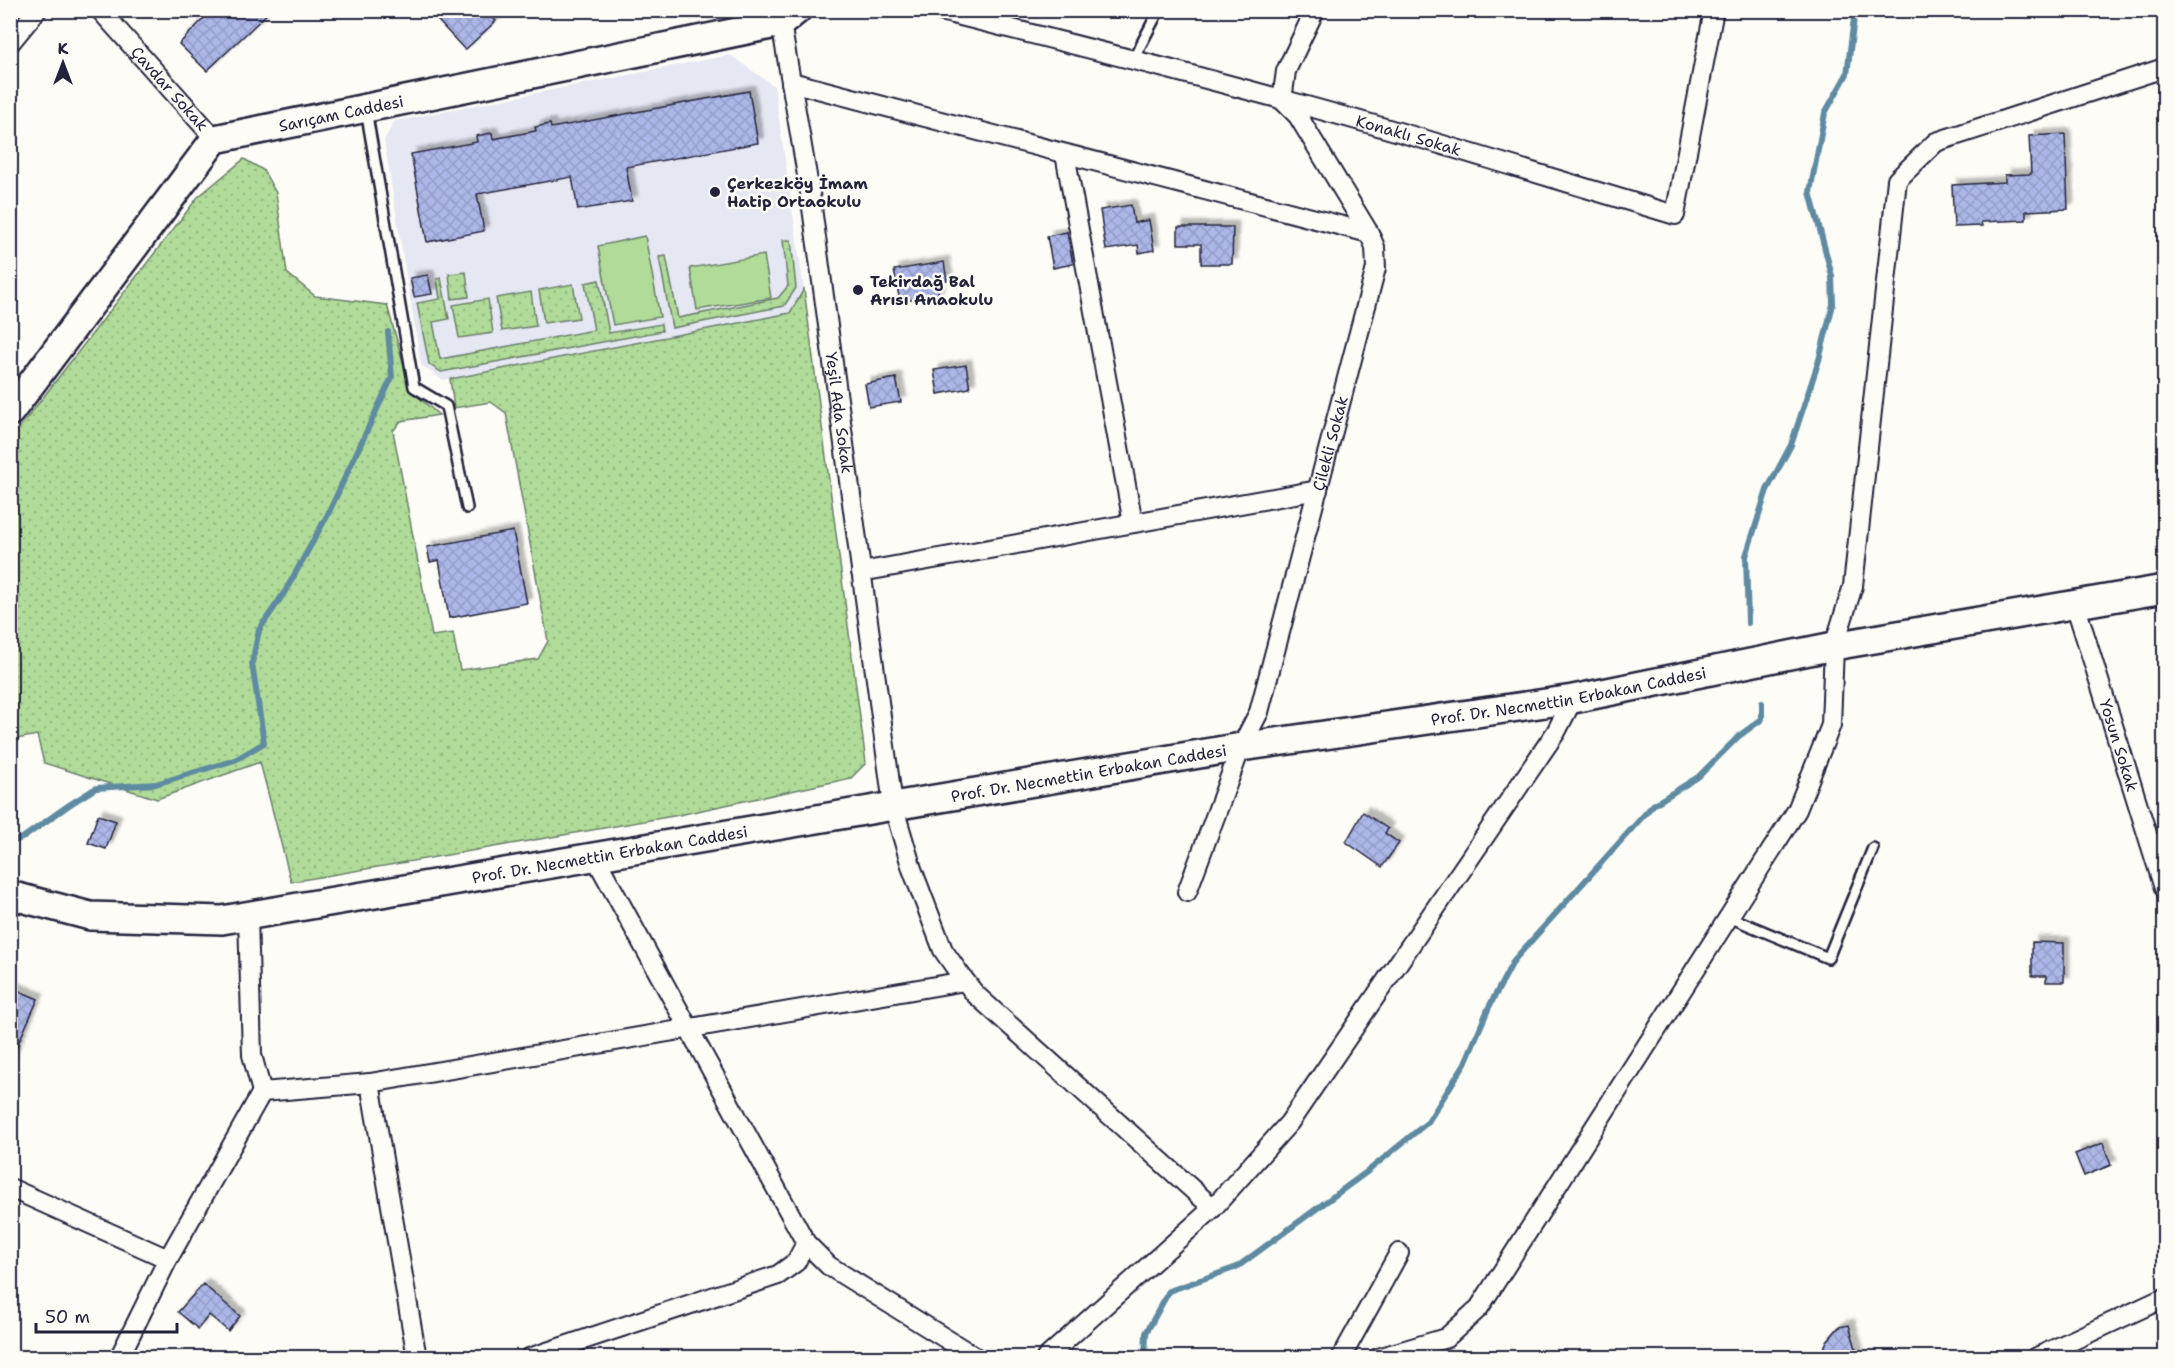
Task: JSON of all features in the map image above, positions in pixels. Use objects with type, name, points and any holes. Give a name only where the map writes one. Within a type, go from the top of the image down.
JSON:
[{"type":"street","points":[[10,43],[37,10]]},
{"type":"street","name":"Çavdar Sokak","points":[[100,10],[215,139]]},
{"type":"street","name":"Konaklı Sokak","points":[[937,10],[1282,100],[1422,139],[1675,215],[1714,10]]},
{"type":"street","points":[[1282,100],[1286,71],[1315,10]]},
{"type":"street","name":"Sarıçam Caddesi","points":[[215,139],[789,16]]},
{"type":"street","name":"Yeşil Ada Sokak","points":[[789,16],[791,82],[810,194],[893,805],[912,869],[943,950],[975,994],[1213,1208]]},
{"type":"street","points":[[1378,1358],[1446,1338],[1479,1308],[1797,810],[1831,725],[1834,646],[1853,586],[1897,180],[1936,142],[2164,68]]},
{"type":"street","points":[[791,82],[1369,233]]},
{"type":"street","name":"Çilekli Sokak","points":[[1187,892],[1241,747],[1259,712],[1376,268],[1374,247],[1369,233],[1298,117],[1282,100]]},
{"type":"street","points":[[10,412],[215,139]]},
{"type":"street","points":[[1065,154],[1132,523]]},
{"type":"street","points":[[861,572],[1318,490]]},
{"type":"street","name":"Prof. Dr. Necmettin Erbakan Caddesi","points":[[10,895],[90,916],[222,920],[1241,747],[1573,699],[1834,646],[2164,589]]},
{"type":"street","name":"Yosun Sokak","points":[[2075,604],[2164,888]]},
{"type":"street","points":[[1046,1358],[1213,1208],[1289,1123],[1556,732],[1573,699]]},
{"type":"street","points":[[596,857],[806,1243],[829,1266],[977,1358]]},
{"type":"street","points":[[119,1358],[168,1259],[262,1092],[252,1055],[248,916]]},
{"type":"street","points":[[262,1092],[370,1083],[965,981]]},
{"type":"street","points":[[370,1083],[417,1358]]},
{"type":"street","points":[[10,1188],[168,1259]]},
{"type":"street","points":[[529,1358],[550,1355],[778,1275],[795,1262],[806,1243]]},
{"type":"street","points":[[1341,1358],[1399,1252]]},
{"type":"street","points":[[2035,1358],[2164,1298]]},
{"type":"lane","points":[[1134,60],[1159,10]]},
{"type":"lane","points":[[366,108],[414,387],[446,406],[467,508]]},
{"type":"lane","points":[[1729,917],[1828,958],[1873,848]]},
{"type":"shaded area","points":[[730,55],[774,86],[804,289],[790,313],[443,380],[421,365],[384,140],[395,121]]},
{"type":"green space","points":[[244,159],[263,170],[276,193],[287,273],[315,296],[387,305],[411,391],[439,415],[401,421],[393,431],[432,636],[453,633],[460,670],[538,659],[548,641],[506,413],[491,402],[454,408],[450,379],[790,313],[804,289],[866,763],[851,778],[679,815],[291,882],[260,762],[157,799],[44,763],[37,735],[11,740],[10,440],[198,197]]},
{"type":"green space","points":[[645,236],[660,317],[613,325],[598,246]]},
{"type":"green space","points":[[783,240],[791,240],[796,288],[784,306],[672,328],[659,257],[666,256],[678,318],[778,298],[788,286]]},
{"type":"green space","points":[[764,255],[771,298],[697,310],[690,268]]},
{"type":"green space","points":[[466,272],[469,297],[452,299],[449,274]]},
{"type":"green space","points":[[441,278],[449,319],[433,322],[440,359],[594,330],[585,283],[599,280],[609,333],[661,324],[662,331],[441,372],[429,364],[417,303],[440,299],[437,279]]},
{"type":"green space","points":[[573,284],[579,318],[544,323],[539,290]]},
{"type":"green space","points":[[531,292],[536,326],[502,331],[496,298]]},
{"type":"green space","points":[[488,299],[493,333],[459,338],[453,305]]},
{"type":"building","points":[[212,10],[271,10],[207,71],[179,44]]},
{"type":"building","points":[[428,10],[486,10],[496,21],[465,50]]},
{"type":"building","points":[[749,91],[758,143],[626,167],[632,201],[578,210],[572,177],[477,194],[484,231],[427,242],[411,154],[477,142],[476,136],[492,133],[493,139],[536,131],[535,127],[550,124],[551,128]]},
{"type":"building","points":[[2065,134],[2068,209],[2026,211],[2026,220],[1981,222],[1982,226],[1954,227],[1952,185],[2005,182],[2005,175],[2031,174],[2029,136]]},
{"type":"building","points":[[1131,205],[1134,223],[1149,220],[1154,250],[1139,253],[1138,245],[1106,250],[1100,210]]},
{"type":"building","points":[[1178,227],[1233,227],[1232,264],[1201,264],[1201,244],[1178,244]]},
{"type":"building","points":[[1067,232],[1073,264],[1053,268],[1047,236]]},
{"type":"building","points":[[944,262],[947,280],[936,282],[939,295],[900,302],[894,270]]},
{"type":"building","points":[[428,275],[432,294],[414,297],[410,278]]},
{"type":"building","points":[[966,365],[970,388],[938,394],[934,370]]},
{"type":"building","points":[[896,378],[901,402],[869,407],[865,384]]},
{"type":"building","points":[[513,531],[527,603],[449,618],[439,560],[430,562],[427,547]]},
{"type":"building","points":[[1363,812],[1388,829],[1385,833],[1399,843],[1382,867],[1346,842]]},
{"type":"building","points":[[98,815],[116,821],[106,849],[88,843]]},
{"type":"building","points":[[2032,942],[2064,943],[2064,982],[2046,982],[2046,976],[2032,976]]},
{"type":"building","points":[[10,987],[38,999],[10,1062]]},
{"type":"building","points":[[2103,1143],[2111,1165],[2084,1176],[2075,1154]]},
{"type":"building","points":[[203,1284],[240,1316],[228,1331],[209,1315],[198,1329],[178,1312]]},
{"type":"building","points":[[1849,1325],[1858,1355],[1850,1358],[1825,1358],[1823,1350],[1827,1341],[1839,1327]]},
{"type":"waterway","points":[[1748,623],[1746,556],[1767,490],[1791,445],[1819,360],[1833,304],[1832,276],[1810,192],[1825,113],[1847,74],[1855,10]]},
{"type":"waterway","points":[[10,843],[24,837],[96,788],[156,784],[235,760],[264,743],[252,663],[259,630],[286,590],[328,514],[392,377],[388,332]]},
{"type":"waterway","points":[[1145,1358],[1146,1333],[1169,1291],[1237,1267],[1368,1171],[1428,1122],[1465,1063],[1489,1007],[1514,960],[1653,805],[1698,777],[1739,736],[1762,719],[1762,703]]},
{"type":"place","name":"Çerkezköy İmam Hatip Ortaokulu","points":[[715,192]]},
{"type":"place","name":"Tekirdağ Bal Arısı Anaokulu","points":[[858,290]]}]
